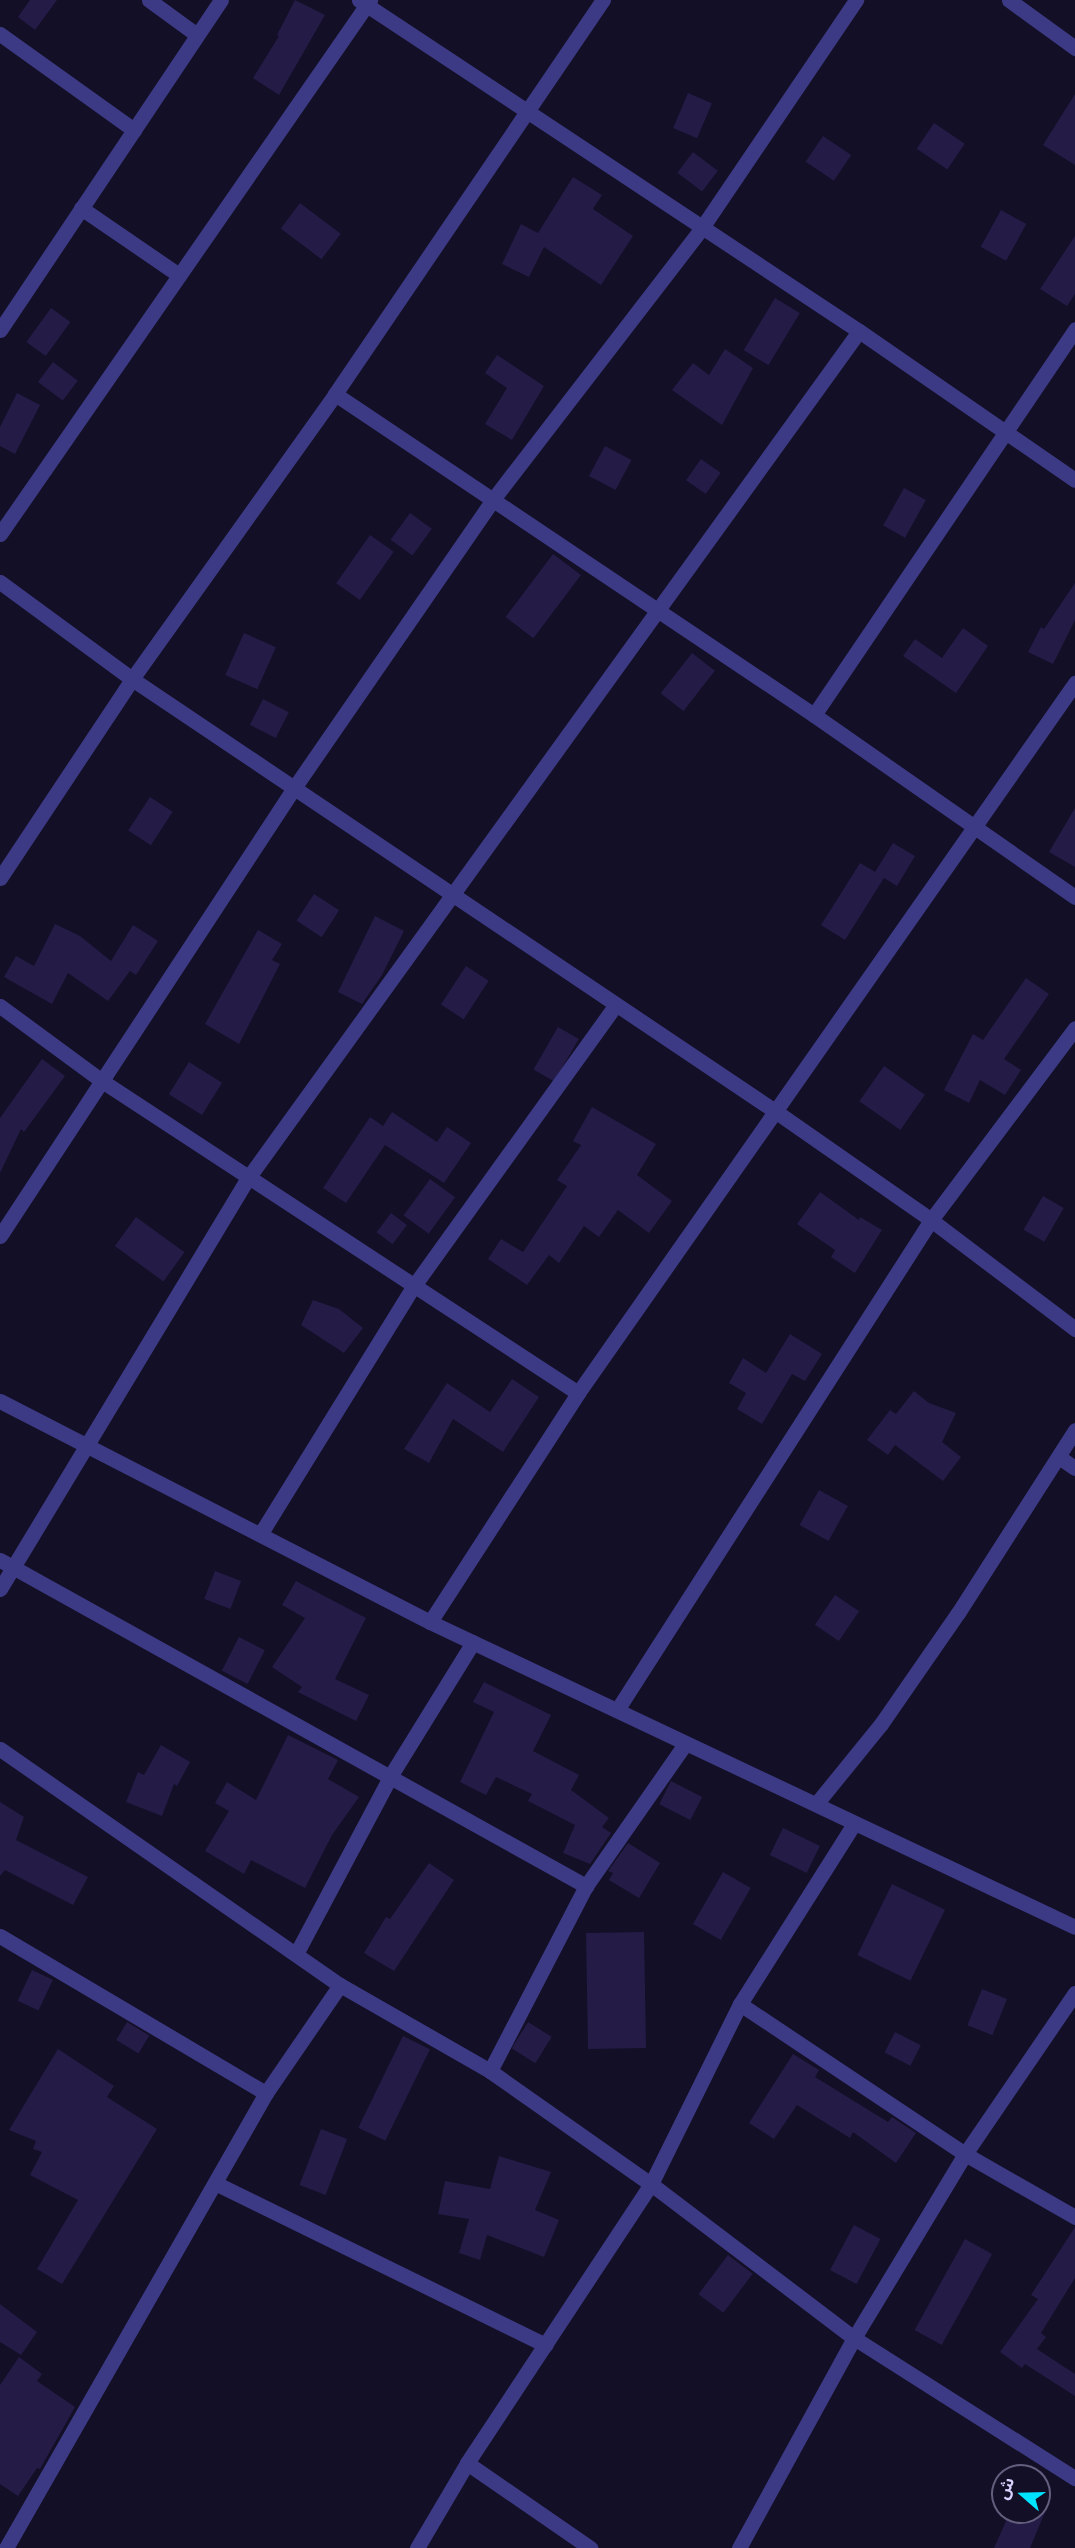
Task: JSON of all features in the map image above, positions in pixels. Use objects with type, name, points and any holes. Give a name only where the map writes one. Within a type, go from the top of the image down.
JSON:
[{"type":"street","points":[[149,0],[197,34]]},
{"type":"street","points":[[2,320],[81,208],[221,0]]},
{"type":"street","points":[[0,878],[132,679],[335,394],[603,0]]},
{"type":"street","points":[[0,1236],[294,788],[494,498],[701,228],[856,0]]},
{"type":"street","points":[[1009,0],[1075,48]]},
{"type":"street","points":[[0,534],[365,2],[701,228],[859,331],[1075,480]]},
{"type":"street","points":[[0,34],[134,130]]},
{"type":"street","points":[[81,208],[179,275]]},
{"type":"street","points":[[814,714],[1075,329]]},
{"type":"street","points":[[0,1589],[5,1564],[87,1445],[248,1178],[656,609],[859,331]]},
{"type":"street","points":[[335,394],[494,498],[814,714],[1075,897]]},
{"type":"street","points":[[0,582],[132,679],[775,1111],[931,1221],[1075,1329]]},
{"type":"street","points":[[430,1622],[578,1393],[1075,683]]},
{"type":"street","points":[[261,1533],[413,1287],[616,1005]]},
{"type":"street","points":[[0,1006],[102,1081],[578,1393]]},
{"type":"street","points":[[617,1710],[931,1221],[1075,1028]]},
{"type":"street","points":[[0,1401],[261,1533],[430,1622],[1075,1927]]},
{"type":"street","points":[[816,1804],[881,1724],[1075,1430]]},
{"type":"street","points":[[1059,1457],[1075,1468]]},
{"type":"street","points":[[5,1564],[391,1775],[586,1886]]},
{"type":"street","points":[[296,1954],[391,1775],[473,1642]]},
{"type":"street","points":[[490,2071],[586,1886],[685,1744]]},
{"type":"street","points":[[0,1749],[340,1985],[490,2071],[651,2184],[854,2338],[1075,2478]]},
{"type":"street","points":[[417,2548],[466,2463],[651,2184],[740,2004],[854,1824]]},
{"type":"street","points":[[0,1936],[266,2093]]},
{"type":"street","points":[[3,2548],[266,2093],[340,1985]]},
{"type":"street","points":[[739,2548],[854,2338],[965,2154],[1075,1993]]},
{"type":"street","points":[[740,2004],[965,2154],[1075,2217]]},
{"type":"street","points":[[215,2182],[544,2345]]},
{"type":"street","points":[[466,2463],[590,2548]]},
{"type":"building","points":[[30,0],[57,0],[35,30],[18,17]]},
{"type":"building","points":[[295,0],[325,15],[279,95],[253,78],[279,36],[277,35]]},
{"type":"building","points":[[688,93],[712,103],[697,138],[673,128]]},
{"type":"building","points":[[1075,94],[1075,165],[1043,145]]},
{"type":"building","points":[[934,123],[965,144],[947,169],[917,149]]},
{"type":"building","points":[[823,136],[851,155],[834,181],[806,162]]},
{"type":"building","points":[[693,152],[718,171],[702,191],[677,173]]},
{"type":"building","points":[[573,177],[602,195],[593,209],[633,236],[601,285],[544,247],[529,277],[502,264],[521,224],[538,233]]},
{"type":"building","points":[[300,203],[341,234],[321,259],[281,229]]},
{"type":"building","points":[[1001,210],[1026,224],[1006,261],[981,247]]},
{"type":"building","points":[[1075,236],[1075,294],[1067,306],[1040,289]]},
{"type":"building","points":[[775,298],[800,313],[768,365],[744,350]]},
{"type":"building","points":[[51,308],[70,322],[46,356],[26,342]]},
{"type":"building","points":[[725,349],[753,368],[722,425],[672,390],[693,363],[709,375]]},
{"type":"building","points":[[497,355],[544,386],[512,440],[485,424],[507,388],[485,373]]},
{"type":"building","points":[[53,362],[78,381],[63,401],[38,382]]},
{"type":"building","points":[[17,393],[40,405],[15,454],[0,446],[0,427]]},
{"type":"building","points":[[605,446],[631,460],[616,490],[589,476]]},
{"type":"building","points":[[701,459],[721,473],[706,494],[686,480]]},
{"type":"building","points":[[904,488],[926,500],[905,538],[883,526]]},
{"type":"building","points":[[410,513],[432,529],[412,556],[391,540]]},
{"type":"building","points":[[370,535],[394,552],[360,600],[336,583]]},
{"type":"building","points":[[553,554],[581,575],[533,638],[505,617]]},
{"type":"building","points":[[1075,583],[1075,620],[1053,664],[1028,652],[1041,627],[1044,629]]},
{"type":"building","points":[[963,628],[988,646],[956,693],[903,656],[915,639],[942,658]]},
{"type":"building","points":[[244,633],[276,647],[257,689],[225,675]]},
{"type":"building","points":[[692,653],[715,671],[683,711],[661,693]]},
{"type":"building","points":[[263,699],[289,712],[276,738],[250,725]]},
{"type":"building","points":[[150,797],[173,812],[151,845],[128,831]]},
{"type":"building","points":[[1075,808],[1075,867],[1049,852]]},
{"type":"building","points":[[893,843],[915,856],[897,886],[884,878],[845,940],[821,925],[860,863],[875,872]]},
{"type":"building","points":[[314,894],[339,910],[322,937],[297,921]]},
{"type":"building","points":[[375,916],[404,931],[382,975],[362,1004],[338,992]]},
{"type":"building","points":[[55,924],[80,936],[111,961],[133,925],[158,941],[136,975],[130,971],[108,1001],[68,973],[52,1004],[4,977],[16,956],[34,966]]},
{"type":"building","points":[[258,930],[282,944],[272,960],[280,964],[239,1044],[205,1024]]},
{"type":"building","points":[[466,966],[489,981],[464,1019],[441,1005]]},
{"type":"building","points":[[1026,978],[1049,994],[1004,1059],[1021,1070],[1005,1095],[980,1080],[969,1103],[944,1090],[973,1034],[983,1040]]},
{"type":"building","points":[[558,1027],[579,1039],[554,1081],[534,1069]]},
{"type":"building","points":[[42,1059],[65,1076],[24,1132],[21,1129],[0,1173],[0,1118]]},
{"type":"building","points":[[189,1062],[222,1083],[202,1115],[169,1094]]},
{"type":"building","points":[[884,1066],[925,1095],[900,1130],[859,1101]]},
{"type":"building","points":[[592,1107],[656,1144],[637,1175],[672,1201],[649,1233],[618,1210],[599,1237],[584,1226],[559,1263],[549,1255],[527,1285],[488,1259],[501,1239],[523,1252],[567,1186],[557,1180],[581,1145],[573,1141]]},
{"type":"building","points":[[392,1112],[437,1142],[447,1127],[471,1143],[444,1183],[385,1145],[346,1203],[323,1188],[370,1117],[383,1126]]},
{"type":"building","points":[[430,1179],[455,1197],[429,1234],[404,1215]]},
{"type":"building","points":[[820,1192],[859,1220],[860,1217],[882,1230],[855,1273],[831,1257],[835,1250],[797,1224]]},
{"type":"building","points":[[1043,1196],[1064,1208],[1044,1242],[1024,1230]]},
{"type":"building","points":[[391,1213],[407,1225],[393,1244],[377,1232]]},
{"type":"building","points":[[136,1217],[185,1252],[163,1281],[115,1246]]},
{"type":"building","points":[[313,1300],[339,1309],[363,1328],[344,1353],[301,1325]]},
{"type":"building","points":[[790,1334],[822,1354],[805,1381],[792,1374],[762,1424],[737,1409],[746,1393],[729,1383],[743,1358],[766,1373]]},
{"type":"building","points":[[512,1379],[539,1397],[503,1452],[453,1419],[429,1463],[404,1449],[447,1383],[490,1412]]},
{"type":"building","points":[[914,1391],[929,1403],[956,1413],[942,1442],[961,1457],[943,1481],[895,1445],[888,1455],[867,1440],[890,1410],[896,1414]]},
{"type":"building","points":[[819,1490],[848,1506],[828,1541],[800,1525]]},
{"type":"building","points":[[215,1571],[241,1581],[230,1609],[204,1599]]},
{"type":"building","points":[[296,1581],[366,1618],[335,1679],[369,1695],[356,1721],[298,1692],[302,1687],[272,1667],[305,1618],[282,1605]]},
{"type":"building","points":[[835,1595],[859,1611],[839,1641],[815,1625]]},
{"type":"building","points":[[239,1637],[265,1650],[248,1684],[222,1671]]},
{"type":"building","points":[[484,1682],[551,1715],[533,1751],[579,1775],[571,1790],[609,1818],[602,1827],[611,1833],[590,1864],[563,1853],[575,1825],[528,1801],[532,1794],[496,1777],[486,1795],[460,1782],[494,1712],[473,1702]]},
{"type":"building","points":[[288,1735],[338,1760],[328,1779],[359,1797],[332,1835],[305,1888],[251,1860],[244,1874],[205,1851],[229,1811],[215,1803],[227,1782],[256,1800]]},
{"type":"building","points":[[161,1745],[190,1762],[177,1786],[174,1784],[162,1816],[126,1802],[138,1772],[144,1775]]},
{"type":"building","points":[[671,1781],[702,1797],[690,1820],[659,1804]]},
{"type":"building","points":[[0,1802],[24,1817],[16,1840],[88,1877],[73,1905],[5,1870],[0,1876]]},
{"type":"building","points":[[783,1828],[820,1846],[807,1873],[770,1855]]},
{"type":"building","points":[[628,1843],[660,1863],[639,1898],[609,1880],[613,1873],[608,1871]]},
{"type":"building","points":[[429,1863],[454,1880],[394,1971],[364,1953],[386,1917],[390,1919]]},
{"type":"building","points":[[723,1872],[751,1888],[721,1940],[693,1924]]},
{"type":"building","points":[[892,1884],[945,1910],[910,1981],[857,1955]]},
{"type":"building","points":[[644,1932],[646,2048],[588,2049],[586,1933]]},
{"type":"building","points":[[32,1970],[53,1980],[38,2011],[18,2001]]},
{"type":"building","points":[[982,1989],[1007,1999],[992,2035],[967,2025]]},
{"type":"building","points":[[127,2022],[149,2035],[138,2053],[116,2040]]},
{"type":"building","points":[[528,2022],[552,2037],[535,2063],[512,2048]]},
{"type":"building","points":[[895,2032],[921,2045],[910,2066],[885,2052]]},
{"type":"building","points":[[403,2036],[430,2049],[385,2141],[358,2128]]},
{"type":"building","points":[[58,2049],[114,2086],[107,2097],[157,2129],[62,2284],[37,2269],[78,2200],[30,2175],[42,2152],[33,2149],[36,2141],[9,2130]]},
{"type":"building","points":[[793,2054],[819,2070],[815,2077],[888,2122],[892,2117],[916,2133],[896,2163],[853,2132],[850,2138],[797,2105],[774,2139],[749,2123]]},
{"type":"building","points":[[321,2129],[347,2139],[326,2195],[299,2185]]},
{"type":"building","points":[[499,2156],[551,2172],[535,2210],[559,2220],[544,2257],[487,2235],[480,2260],[459,2253],[469,2219],[438,2214],[445,2181],[490,2189]]},
{"type":"building","points":[[854,2225],[880,2239],[857,2284],[830,2270]]},
{"type":"building","points":[[1075,2227],[1075,2278],[1041,2333],[1046,2337],[1037,2349],[1075,2374],[1075,2396],[1025,2364],[1022,2368],[1000,2352],[1038,2299],[1031,2295]]},
{"type":"building","points":[[965,2239],[992,2254],[942,2345],[915,2330]]},
{"type":"building","points":[[728,2255],[753,2274],[723,2313],[699,2294]]},
{"type":"building","points":[[0,2304],[37,2332],[21,2355],[0,2342]]},
{"type":"building","points":[[19,2357],[42,2374],[37,2381],[75,2407],[40,2469],[37,2468],[18,2496],[0,2484],[0,2385]]},
{"type":"building","points":[[1005,2524],[1040,2524],[1030,2548],[994,2548]]}]
